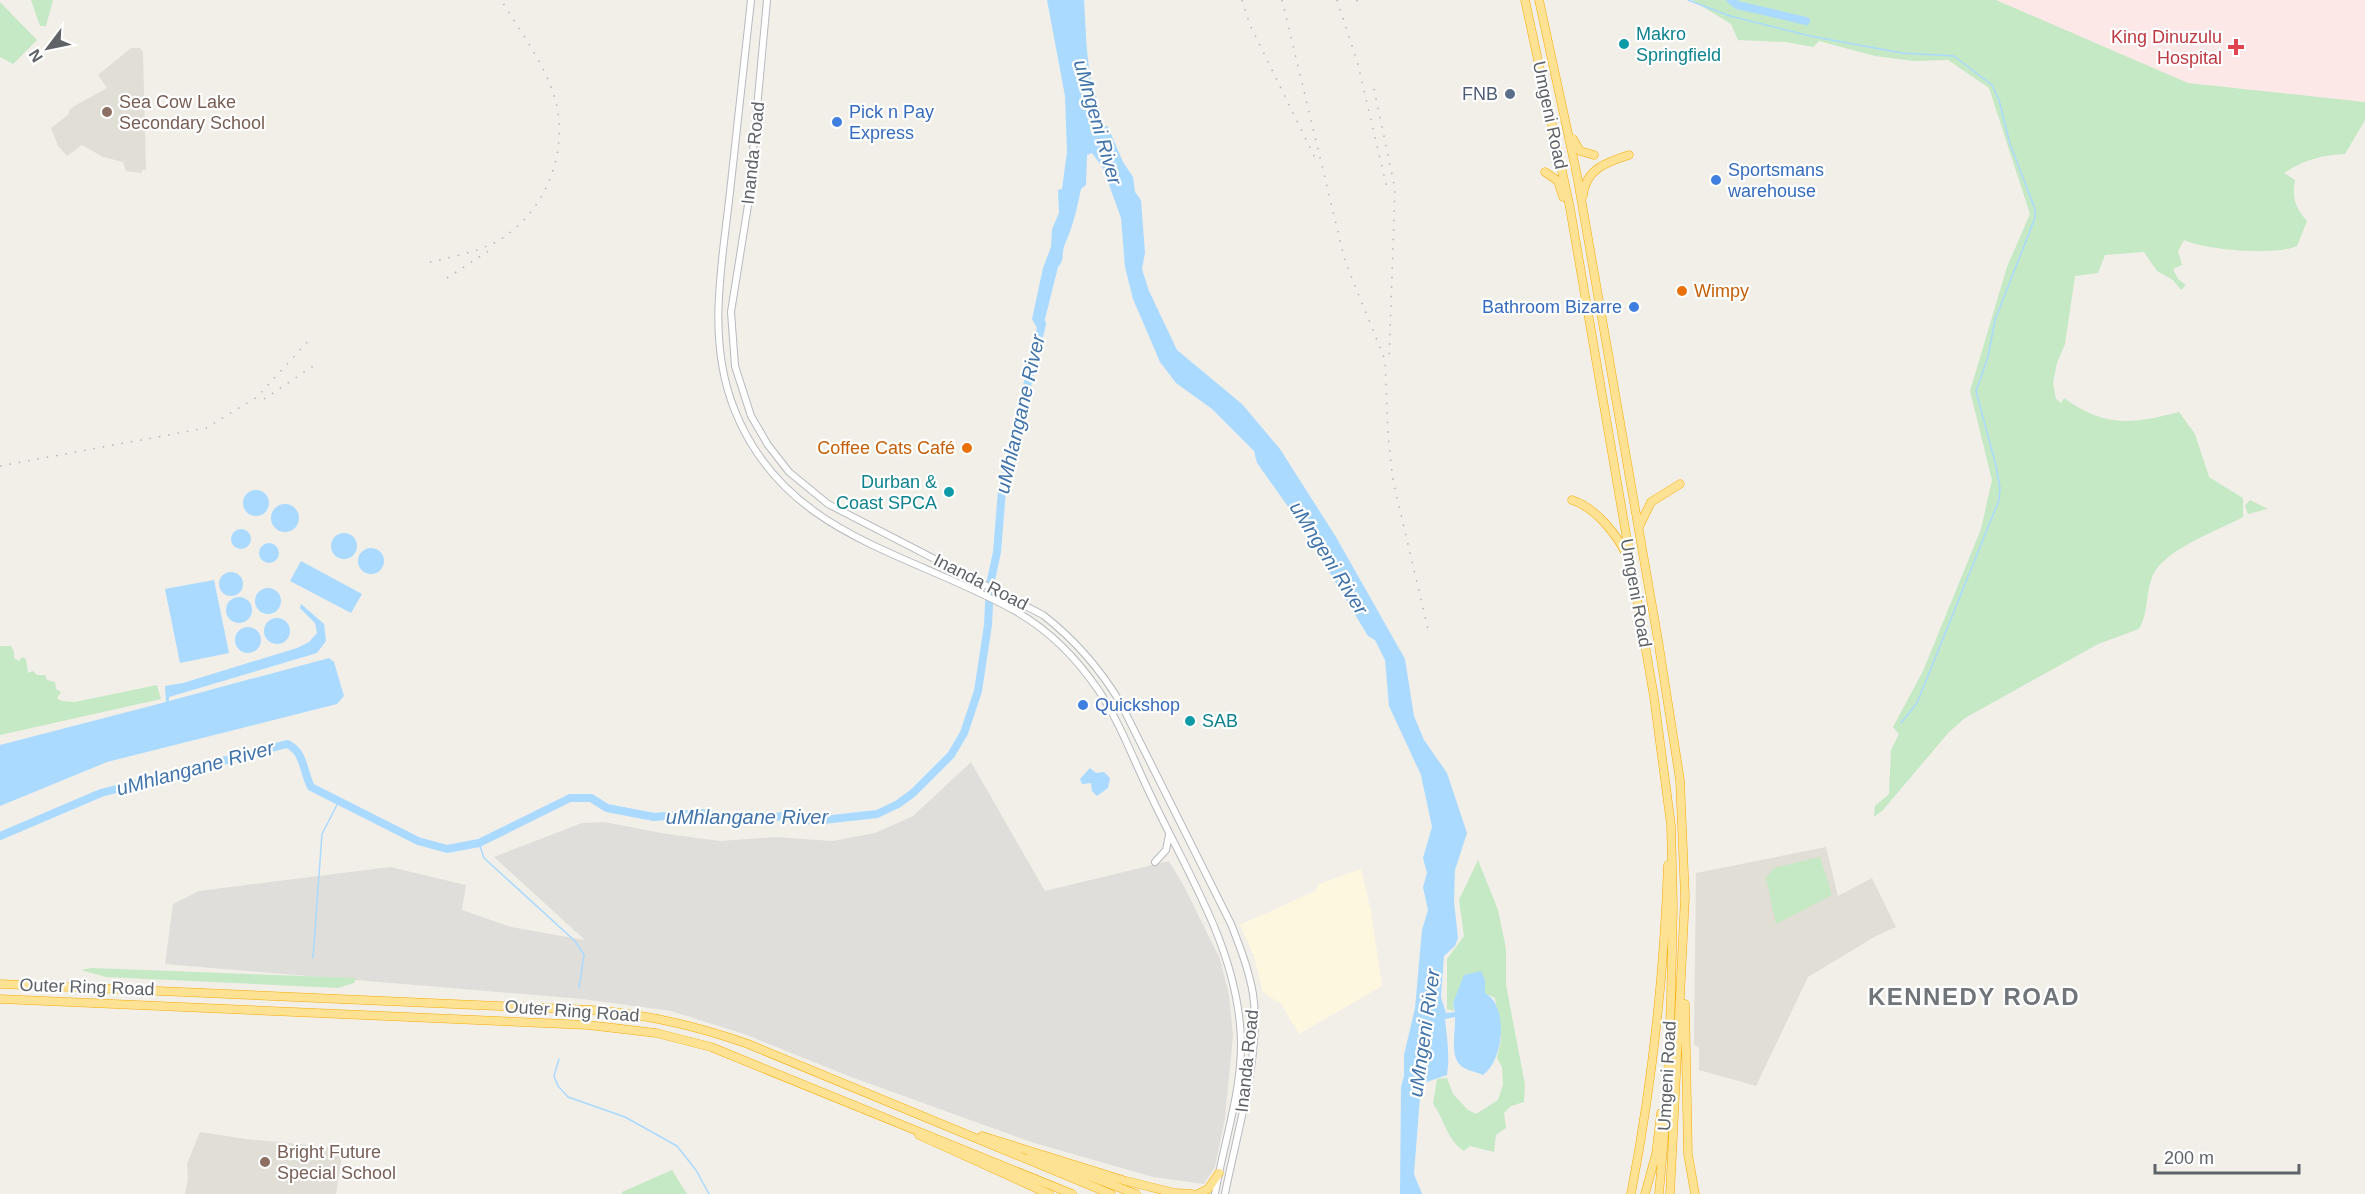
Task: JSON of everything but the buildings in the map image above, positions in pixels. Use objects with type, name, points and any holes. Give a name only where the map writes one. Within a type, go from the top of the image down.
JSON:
[{"type":"highway","name":"Umgeni Road","points":[[1525,0],[1570,208],[1664,760],[1670,815],[1673,905],[1668,1057],[1659,1194]]},
{"type":"highway","name":"Umgeni Road","points":[[1539,0],[1583,208],[1680,780],[1685,855],[1682,988],[1670,1194]]},
{"type":"highway","points":[[1567,127],[1580,151],[1594,155]]},
{"type":"highway","points":[[1583,208],[1585,184],[1593,172],[1604,164],[1629,154]]},
{"type":"highway","points":[[1545,172],[1557,181],[1570,208]]},
{"type":"highway","points":[[1639,528],[1651,502],[1680,484]]},
{"type":"highway","points":[[1572,500],[1586,506],[1616,537],[1634,575]]},
{"type":"highway","points":[[1631,1194],[1652,1066],[1667,927],[1670,815]]},
{"type":"highway","name":"Outer Ring Road","points":[[0,984],[617,1012],[717,1033],[1111,1194]]},
{"type":"highway","points":[[1682,988],[1686,1013],[1688,1155],[1695,1192]]},
{"type":"highway","name":"Outer Ring Road","points":[[0,999],[404,1016],[634,1029],[682,1039],[729,1053],[1072,1194]]},
{"type":"highway","points":[[1645,1194],[1656,1154],[1668,1057]]},
{"type":"highway","points":[[883,1117],[1049,1194]]},
{"type":"highway","points":[[938,1122],[1126,1181],[1178,1194],[1192,1194]]},
{"type":"highway","points":[[991,1138],[1136,1194]]},
{"type":"highway","points":[[1198,1194],[1212,1187],[1219,1173]]},
{"type":"main road","name":"Inanda Road","points":[[751,0],[717,313],[723,368],[733,406],[749,439],[769,469],[813,512],[853,537],[961,585],[1008,608],[1039,627],[1059,644],[1097,689],[1117,723],[1228,961],[1238,1004],[1240,1060],[1219,1173]]},
{"type":"main road","name":"Inanda Road","points":[[767,0],[748,205],[731,312],[732,350],[741,391],[760,432],[784,466],[802,485],[841,512],[1043,615],[1065,632],[1113,691],[1196,852],[1239,945],[1254,1007],[1249,1074],[1225,1192]]},
{"type":"main road","points":[[1155,862],[1166,850],[1169,835]]},
{"type":"main road","points":[[1212,1187],[1215,1194]]},
{"type":"shaded area","name":"King Dinuzulu Hospital","points":[[1996,0],[2365,0],[2365,102],[2188,83]]},
{"type":"shaded area","name":"Sea Cow Lake Secondary School","points":[[131,48],[140,48],[143,52],[146,170],[142,170],[142,173],[126,171],[123,162],[103,157],[82,145],[67,156],[58,146],[51,128],[69,114],[69,110],[76,105],[107,88],[98,75]]},
{"type":"shaded area","points":[[971,762],[1045,891],[1169,861],[1184,886],[1220,959],[1229,995],[1233,1036],[1225,1118],[1215,1167],[1204,1184],[1153,1177],[1031,1142],[851,1077],[744,1034],[671,1011],[582,999],[165,964],[173,904],[199,891],[390,867],[466,885],[462,910],[511,927],[585,940],[494,857],[582,823],[604,822],[720,841],[776,837],[832,841],[875,833],[913,816]]},
{"type":"shaded area","points":[[1826,847],[1838,896],[1872,878],[1896,927],[1876,936],[1808,977],[1756,1086],[1699,1070],[1699,1048],[1694,1044],[1696,873]]},
{"type":"shaded area","points":[[1361,869],[1371,912],[1382,986],[1299,1034],[1281,1004],[1263,992],[1254,956],[1240,925],[1315,891],[1319,884]]},
{"type":"shaded area","name":"Bright Future Special School","points":[[200,1132],[246,1139],[352,1149],[342,1155],[336,1194],[185,1194],[188,1178],[187,1164]]},
{"type":"green space","points":[[31,0],[53,0],[46,26],[40,26]]},
{"type":"green space","points":[[1692,0],[1996,0],[2188,83],[2365,102],[2365,120],[2345,154],[2313,159],[2284,173],[2295,180],[2295,202],[2307,221],[2297,246],[2273,251],[2257,251],[2208,247],[2184,240],[2178,251],[2182,265],[2173,269],[2178,279],[2186,285],[2181,290],[2173,280],[2157,271],[2144,252],[2105,255],[2098,273],[2075,276],[2065,344],[2057,363],[2053,383],[2056,399],[2061,403],[2064,398],[2093,415],[2120,421],[2147,419],[2179,412],[2195,434],[2209,477],[2243,498],[2243,517],[2180,549],[2159,566],[2153,575],[2139,629],[2098,644],[1965,718],[1949,732],[1883,810],[1874,817],[1875,806],[1889,794],[1891,750],[1899,734],[1893,727],[1923,671],[1981,529],[1992,480],[1970,391],[2007,267],[2030,214],[1989,88],[1948,60],[1913,61],[1875,56],[1819,41],[1813,47],[1786,42],[1738,40],[1731,24]]},
{"type":"green space","points":[[0,2],[37,40],[13,64],[0,57]]},
{"type":"green space","points":[[2250,500],[2268,509],[2248,514],[2245,506]]},
{"type":"green space","points":[[0,646],[11,646],[14,658],[19,661],[22,657],[26,659],[28,673],[33,671],[37,675],[45,675],[47,680],[55,682],[56,689],[61,692],[57,698],[61,701],[75,702],[157,685],[161,699],[0,735]]},
{"type":"green space","points":[[1820,857],[1832,895],[1776,924],[1766,878],[1774,868]]},
{"type":"green space","points":[[1478,860],[1498,910],[1506,949],[1506,985],[1525,1085],[1524,1102],[1511,1106],[1504,1113],[1506,1128],[1496,1135],[1494,1152],[1470,1146],[1464,1151],[1449,1135],[1433,1104],[1437,1079],[1447,1078],[1453,1094],[1468,1110],[1476,1114],[1498,1100],[1503,1085],[1502,1067],[1497,1058],[1501,1039],[1495,998],[1485,993],[1485,980],[1459,990],[1453,1003],[1454,1011],[1447,1009],[1447,959],[1464,936],[1459,900]]},
{"type":"green space","points":[[92,968],[356,978],[354,983],[338,988],[106,977],[81,970]]},
{"type":"green space","points":[[672,1170],[687,1194],[622,1194],[622,1192]]},
{"type":"water","name":"uMngeni River","points":[[1047,0],[1084,0],[1089,67],[1102,124],[1108,127],[1123,162],[1133,177],[1135,192],[1141,200],[1145,253],[1142,269],[1149,291],[1177,350],[1242,404],[1280,449],[1336,537],[1405,659],[1414,716],[1424,740],[1447,773],[1467,833],[1455,870],[1454,901],[1458,938],[1455,946],[1444,956],[1441,997],[1446,1013],[1455,1012],[1453,1003],[1464,975],[1481,971],[1485,980],[1485,993],[1498,1009],[1501,1033],[1496,1058],[1483,1075],[1459,1064],[1454,1052],[1455,1017],[1445,1019],[1447,1075],[1421,1084],[1414,1174],[1422,1194],[1400,1194],[1401,1087],[1404,1076],[1404,1055],[1415,1008],[1422,930],[1428,910],[1423,887],[1427,873],[1423,858],[1432,827],[1421,775],[1389,706],[1385,660],[1375,640],[1368,636],[1299,522],[1257,463],[1254,451],[1212,409],[1176,383],[1160,362],[1133,299],[1125,267],[1121,218],[1103,168],[1092,153],[1087,155],[1086,185],[1081,189],[1041,335],[1032,319],[1043,268],[1051,247],[1052,229],[1059,213],[1058,190],[1062,189],[1067,152],[1065,96]]},
{"type":"water","points":[[256,490],[266,493],[269,503],[266,513],[256,516],[246,513],[243,503],[246,493]]},
{"type":"water","points":[[285,504],[295,508],[299,518],[295,528],[285,532],[275,528],[271,518],[275,508]]},
{"type":"water","points":[[241,529],[248,532],[251,539],[248,546],[241,549],[234,546],[231,539],[234,532]]},
{"type":"water","points":[[344,533],[353,537],[357,546],[353,555],[344,559],[335,555],[331,546],[335,537]]},
{"type":"water","points":[[269,543],[276,546],[279,553],[276,560],[269,563],[262,560],[259,553],[262,546]]},
{"type":"water","points":[[371,548],[380,552],[384,561],[380,570],[371,574],[362,570],[358,561],[362,552]]},
{"type":"water","points":[[301,561],[362,594],[351,613],[290,581]]},
{"type":"water","points":[[231,572],[239,576],[243,584],[239,592],[231,596],[223,592],[219,584],[223,576]]},
{"type":"water","points":[[214,580],[229,653],[180,663],[165,589]]},
{"type":"water","points":[[268,588],[278,591],[281,601],[278,611],[268,614],[258,611],[255,601],[258,591]]},
{"type":"water","points":[[239,597],[248,601],[252,610],[248,619],[239,623],[230,619],[226,610],[230,601]]},
{"type":"water","points":[[301,604],[324,624],[326,641],[317,653],[169,697],[169,701],[329,658],[334,662],[344,696],[337,704],[107,762],[0,806],[0,745],[166,702],[165,686],[183,683],[297,648],[309,642],[317,633],[315,623],[300,608]]},
{"type":"water","points":[[277,618],[287,621],[290,631],[287,641],[277,644],[267,641],[264,631],[267,621]]},
{"type":"water","points":[[248,627],[257,631],[261,640],[257,649],[248,653],[239,649],[235,640],[239,631]]},
{"type":"water","points":[[1090,768],[1096,773],[1104,772],[1110,778],[1108,788],[1097,796],[1092,791],[1091,783],[1082,784],[1080,779]]},
{"type":"waterway","points":[[1688,0],[1730,16],[1810,36],[1902,53],[1954,56],[1992,85],[1999,100],[2010,144],[2035,209],[2035,218],[1995,320],[1988,357],[1976,391],[1996,466],[2000,488],[1999,500],[1917,703],[1901,723]]},
{"type":"waterway","points":[[1731,0],[1737,5],[1806,21]]},
{"type":"waterway","name":"uMhlangane River","points":[[0,836],[101,793],[287,744],[293,747],[300,756],[311,787],[418,841],[447,849],[479,843],[570,798],[591,798],[607,808],[654,817],[701,813],[745,820],[784,816],[814,821],[877,814],[898,804],[913,793],[951,755],[964,733],[978,691],[988,625],[990,585],[997,552],[1002,490],[1042,324]]},
{"type":"waterway","points":[[313,958],[322,834],[339,801]]},
{"type":"waterway","points":[[479,843],[484,858],[575,941],[584,955],[579,988]]},
{"type":"waterway","points":[[559,1059],[554,1076],[558,1086],[568,1097],[625,1117],[677,1146],[696,1170],[709,1194]]},
{"type":"railway","points":[[430,262],[480,249],[496,242],[514,229],[529,214],[541,196],[551,177],[557,156],[558,113],[553,92],[536,56],[501,0]]},
{"type":"railway","points":[[1242,0],[1250,25],[1315,158]]},
{"type":"railway","points":[[1282,0],[1345,261],[1385,360],[1388,435],[1393,481],[1428,629]]},
{"type":"railway","points":[[1337,0],[1357,61],[1387,188]]},
{"type":"railway","points":[[1357,0],[1359,9]]},
{"type":"railway","points":[[1374,89],[1395,189],[1389,362]]},
{"type":"railway","points":[[447,278],[490,250]]},
{"type":"railway","points":[[0,466],[206,428],[257,397],[311,338]]},
{"type":"railway","points":[[264,399],[315,365]]},
{"type":"place","name":"Makro Springfield","points":[[1624,44]]},
{"type":"place","name":"King Dinuzulu Hospital","points":[[2236,47]]},
{"type":"place","name":"FNB","points":[[1510,94]]},
{"type":"place","name":"Sea Cow Lake Secondary School","points":[[107,112]]},
{"type":"place","name":"Pick n Pay Express","points":[[837,122]]},
{"type":"place","name":"Sportsmans warehouse","points":[[1716,180]]},
{"type":"place","name":"Wimpy","points":[[1682,291]]},
{"type":"place","name":"Bathroom Bizarre","points":[[1634,307]]},
{"type":"place","name":"Coffee Cats Café","points":[[967,448]]},
{"type":"place","name":"Durban & Coast SPCA","points":[[949,492]]},
{"type":"place","name":"Quickshop","points":[[1083,705]]},
{"type":"place","name":"SAB","points":[[1190,721]]},
{"type":"place","name":"Bright Future Special School","points":[[265,1162]]},
{"type":"district","name":"KENNEDY ROAD","points":[[1974,997]]}]
